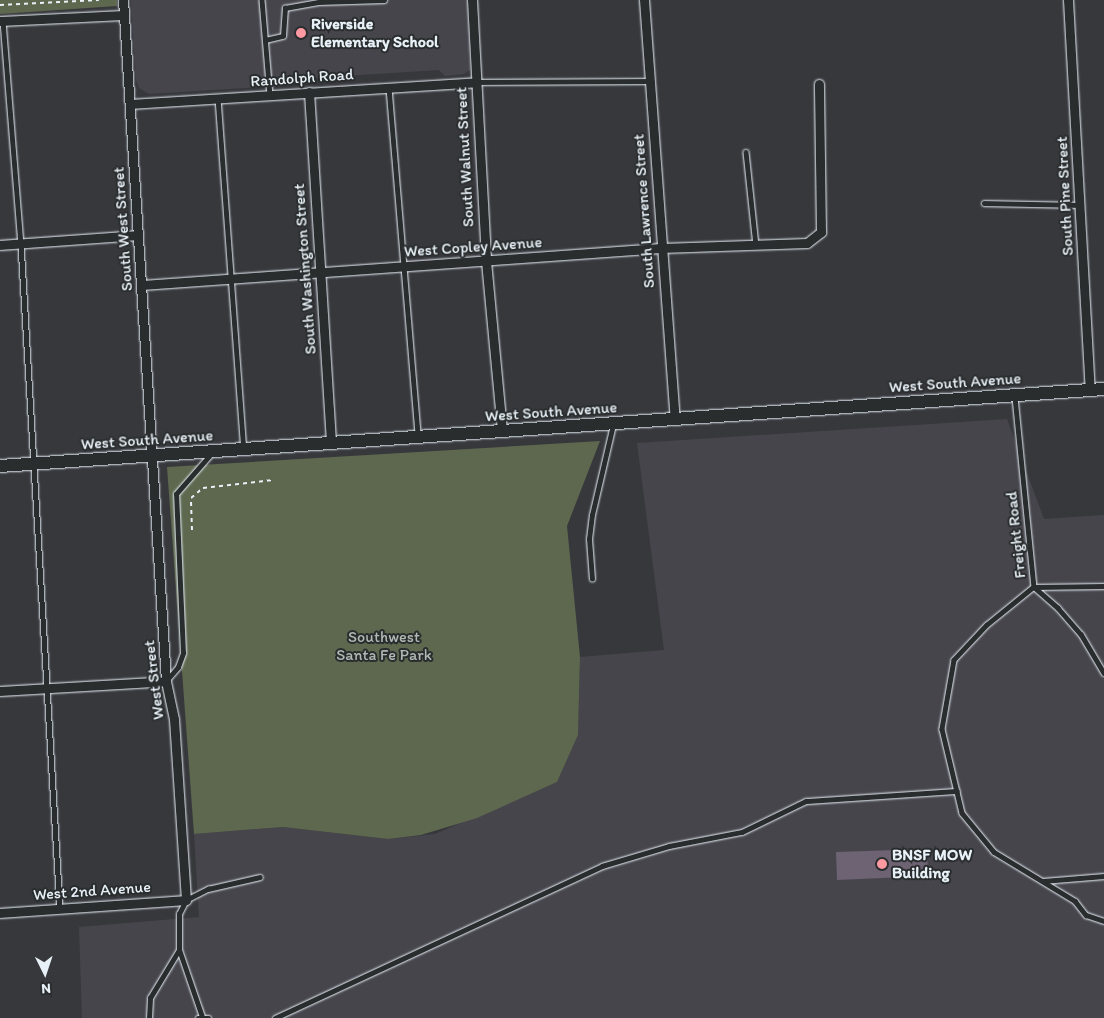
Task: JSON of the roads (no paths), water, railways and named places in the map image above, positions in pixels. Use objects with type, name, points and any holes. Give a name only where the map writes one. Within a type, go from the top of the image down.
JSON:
[{"type":"main road","name":"West South Avenue","points":[[0,466],[1104,390]]},
{"type":"street","name":"South West Street","points":[[123,0],[152,456]]},
{"type":"street","name":"South Walnut Street","points":[[472,0],[486,261],[502,431]]},
{"type":"street","name":"South Lawrence Street","points":[[644,0],[675,419]]},
{"type":"street","name":"South Pine Street","points":[[1068,0],[1090,390]]},
{"type":"street","points":[[1,21],[124,15]]},
{"type":"street","name":"Randolph Road","points":[[130,104],[476,82]]},
{"type":"street","name":"West Copley Avenue","points":[[142,285],[661,248],[807,242],[821,232],[819,84]]},
{"type":"street","name":"South Washington Street","points":[[309,92],[331,443]]},
{"type":"street","points":[[0,245],[138,235]]},
{"type":"street","name":"West Street","points":[[152,456],[166,681],[174,719],[186,900]]},
{"type":"street","points":[[0,691],[166,681]]},
{"type":"street","name":"West 2nd Avenue","points":[[0,913],[186,900]]},
{"type":"lane","points":[[262,0],[270,95]]},
{"type":"lane","points":[[265,40],[283,36],[284,8],[319,2],[384,0]]},
{"type":"lane","points":[[1,21],[21,244],[49,688],[60,909]]},
{"type":"lane","points":[[476,82],[651,81]]},
{"type":"lane","points":[[389,88],[402,267],[418,438]]},
{"type":"lane","points":[[218,98],[233,280],[244,450]]},
{"type":"lane","points":[[746,152],[756,245]]},
{"type":"lane","points":[[984,203],[1081,205]]},
{"type":"lane","name":"Freight Road","points":[[1015,395],[1034,588],[987,625],[954,660],[942,729],[962,813],[994,852],[1075,901],[1086,914],[1104,921]]},
{"type":"lane","points":[[592,579],[589,539],[592,515],[614,424]]},
{"type":"lane","points":[[166,681],[178,667],[183,653],[176,494],[213,452]]},
{"type":"lane","points":[[1034,588],[1104,586]]},
{"type":"lane","points":[[1034,588],[1058,608],[1081,634],[1104,673]]},
{"type":"lane","points":[[275,1018],[602,866],[669,846],[742,832],[806,801],[957,790]]},
{"type":"lane","points":[[1042,881],[1104,876]]},
{"type":"lane","points":[[186,900],[208,889],[260,877]]},
{"type":"lane","name":"West Street","points":[[186,900],[178,914],[179,950],[200,1018]]},
{"type":"lane","points":[[149,1018],[150,998],[179,950]]},
{"type":"lane","points":[[200,1018],[209,1018]]},
{"type":"place","name":"Riverside Elementary School","points":[[301,33]]},
{"type":"place","name":"BNSF MOW Building","points":[[882,864]]},
{"type":"park label","name":"Southwest Santa Fe Park","points":[[384,646]]}]
